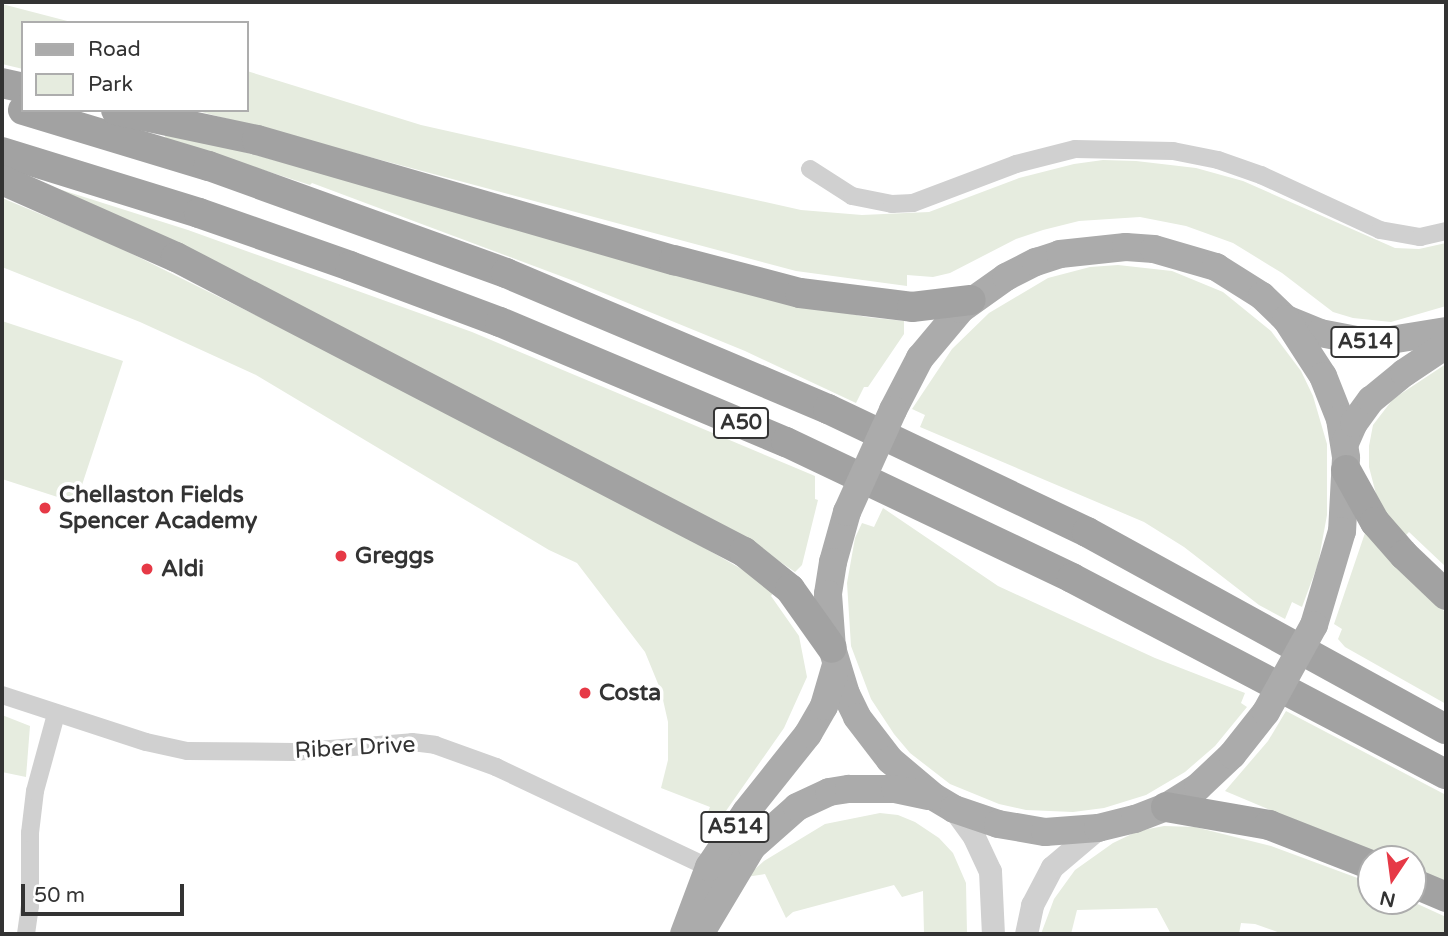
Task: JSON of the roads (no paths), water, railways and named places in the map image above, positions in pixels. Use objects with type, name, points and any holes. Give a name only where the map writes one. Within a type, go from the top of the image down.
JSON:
[{"type":"highway","points":[[2,83],[21,88]]},
{"type":"highway","name":"A50","points":[[2,104],[21,109]]},
{"type":"highway","name":"A50","points":[[30,112],[209,166],[506,273],[828,409],[1087,532],[1446,729]]},
{"type":"highway","points":[[126,112],[257,139],[674,260],[800,293],[912,307],[971,300]]},
{"type":"highway","name":"A50","points":[[2,152],[199,213],[350,266],[500,322],[774,437],[1072,578],[1446,774]]},
{"type":"highway","points":[[2,180],[176,257],[744,552],[790,589],[834,656]]},
{"type":"highway","points":[[1346,457],[1375,522],[1404,555],[1446,595]]},
{"type":"highway","points":[[1166,807],[1269,825],[1357,860]]},
{"type":"highway","points":[[1427,889],[1446,897]]},
{"type":"main road","points":[[1126,247],[1154,249],[1216,267],[1262,296],[1286,319],[1323,376],[1346,457],[1342,531],[1314,625],[1266,712],[1224,763],[1198,787],[1166,807],[1098,828],[1058,832],[1019,828],[944,803],[909,778],[873,740],[857,717],[834,656],[828,594],[846,512],[892,410],[920,358],[971,300],[1006,277],[1060,254],[1126,247]]},
{"type":"main road","name":"A514","points":[[1286,319],[1320,333],[1372,342],[1446,331]]},
{"type":"main road","name":"A514","points":[[1346,457],[1354,423],[1385,387],[1446,345]]},
{"type":"main road","name":"A514","points":[[700,934],[720,873],[746,812],[808,734],[824,706],[834,656]]},
{"type":"main road","name":"A514","points":[[684,934],[720,873],[784,816],[828,792],[874,787],[944,803]]},
{"type":"street","points":[[810,169],[852,196],[892,204],[913,203],[1016,164],[1075,149],[1173,151],[1218,160],[1261,175],[1380,230],[1420,237],[1446,230]]},
{"type":"street","name":"Riber Drive","points":[[2,695],[56,714],[187,751],[294,752],[412,742],[435,746],[496,767],[720,873]]},
{"type":"street","points":[[26,934],[30,906],[31,822],[35,791],[56,714]]},
{"type":"street","points":[[944,803],[974,837],[990,871],[993,934]]},
{"type":"street","points":[[1026,934],[1032,905],[1052,867],[1098,828]]},
{"type":"place","name":"Chellaston Fields Spencer Academy","points":[[45,508]]},
{"type":"place","name":"Greggs","points":[[341,556]]},
{"type":"place","name":"Aldi","points":[[147,569]]},
{"type":"place","name":"Costa","points":[[585,693]]}]
